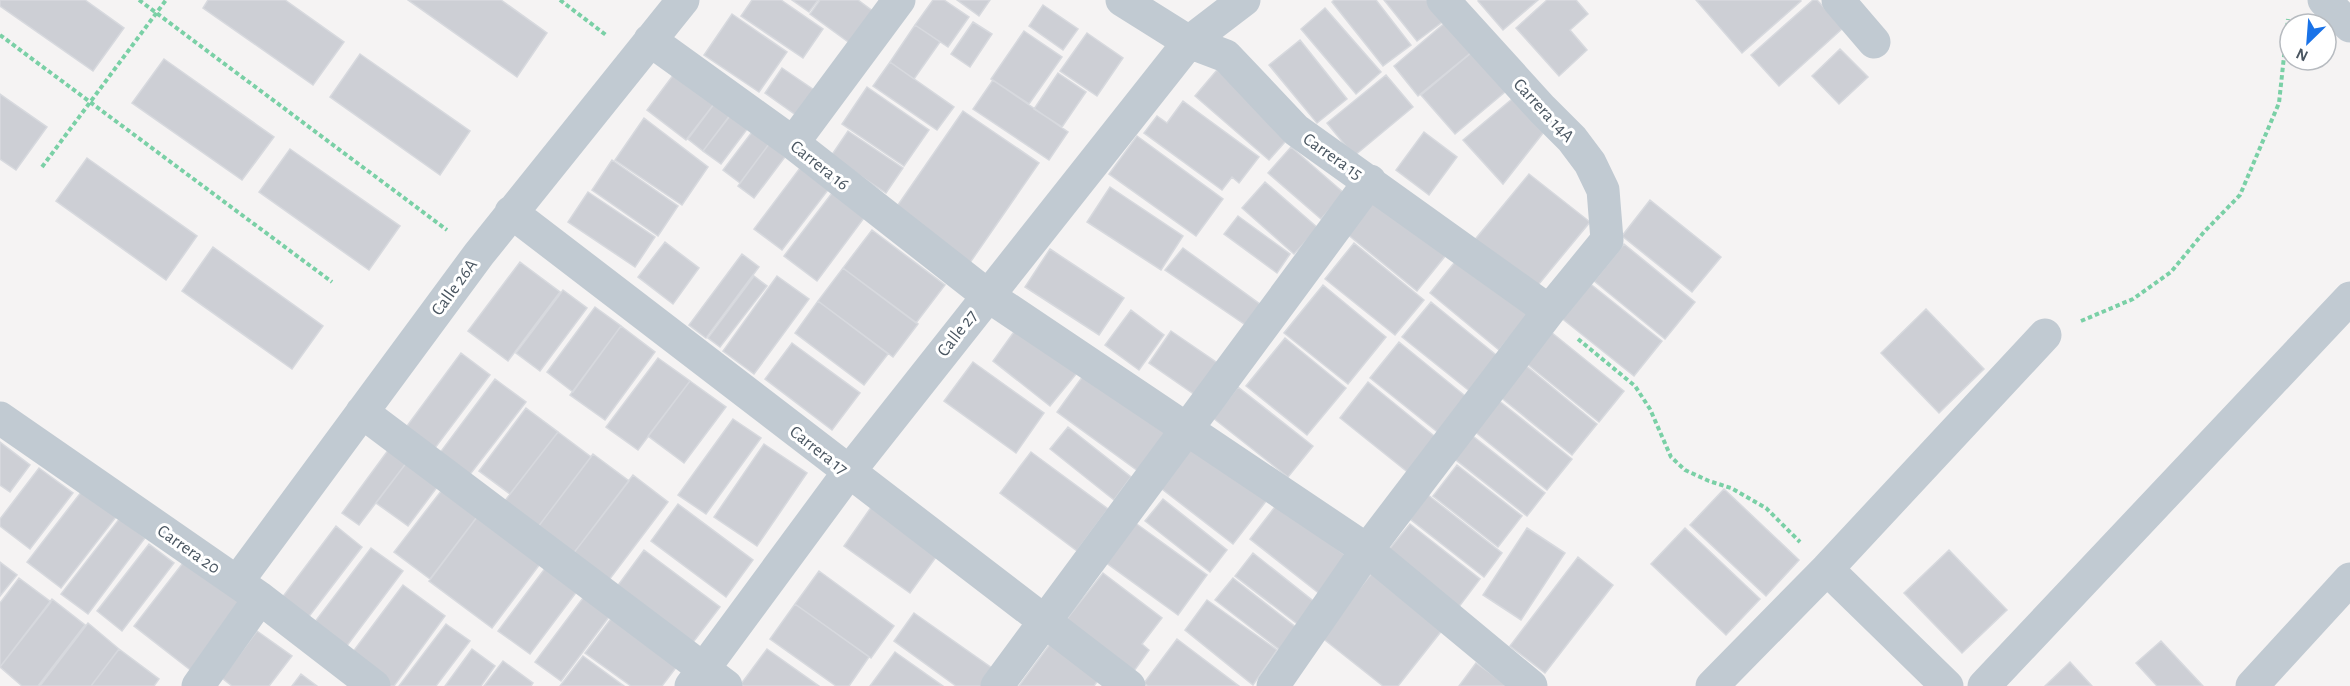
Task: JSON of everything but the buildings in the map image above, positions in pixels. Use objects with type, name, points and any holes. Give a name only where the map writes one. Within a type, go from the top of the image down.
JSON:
[{"type":"street","name":"Calle 26A","points":[[198,686],[248,590],[362,412],[511,212],[683,0]]},
{"type":"street","points":[[792,143],[899,0]]},
{"type":"street","name":"Carrera 15","points":[[1122,0],[1189,42],[1226,57],[1296,130],[1549,311]]},
{"type":"street","name":"Calle 27","points":[[707,680],[848,472],[987,295],[1189,42],[1244,0]]},
{"type":"street","name":"Carrera 14A","points":[[1443,0],[1572,139],[1590,163],[1602,190],[1606,240],[1549,311]]},
{"type":"street","points":[[1838,0],[1874,42]]},
{"type":"street","points":[[2324,0],[2350,26]]},
{"type":"street","name":"Carrera 16","points":[[643,49],[792,143],[987,295],[1367,550],[1531,686]]},
{"type":"street","points":[[997,686],[1370,182]]},
{"type":"street","name":"Carrera 17","points":[[511,212],[1129,686]]},
{"type":"street","points":[[1984,686],[2350,298]]},
{"type":"street","points":[[1273,686],[1367,550],[1549,311]]},
{"type":"street","points":[[1712,686],[1827,569],[2045,335]]},
{"type":"street","points":[[362,412],[707,680]]},
{"type":"street","name":"Carrera 20","points":[[0,418],[248,590],[374,686]]},
{"type":"street","points":[[1827,569],[1947,686]]},
{"type":"street","points":[[2252,686],[2350,579]]},
{"type":"path","points":[[139,0],[479,254]]},
{"type":"path","points":[[42,167],[166,0]]},
{"type":"path","points":[[560,0],[643,49]]},
{"type":"path","points":[[2045,335],[2133,299],[2171,272],[2204,232],[2240,195],[2279,103],[2289,10]]},
{"type":"path","points":[[0,35],[332,282]]},
{"type":"path","points":[[1549,311],[1585,346],[1635,386],[1650,410],[1671,457],[1685,470],[1731,488],[1766,508],[1827,569]]}]
